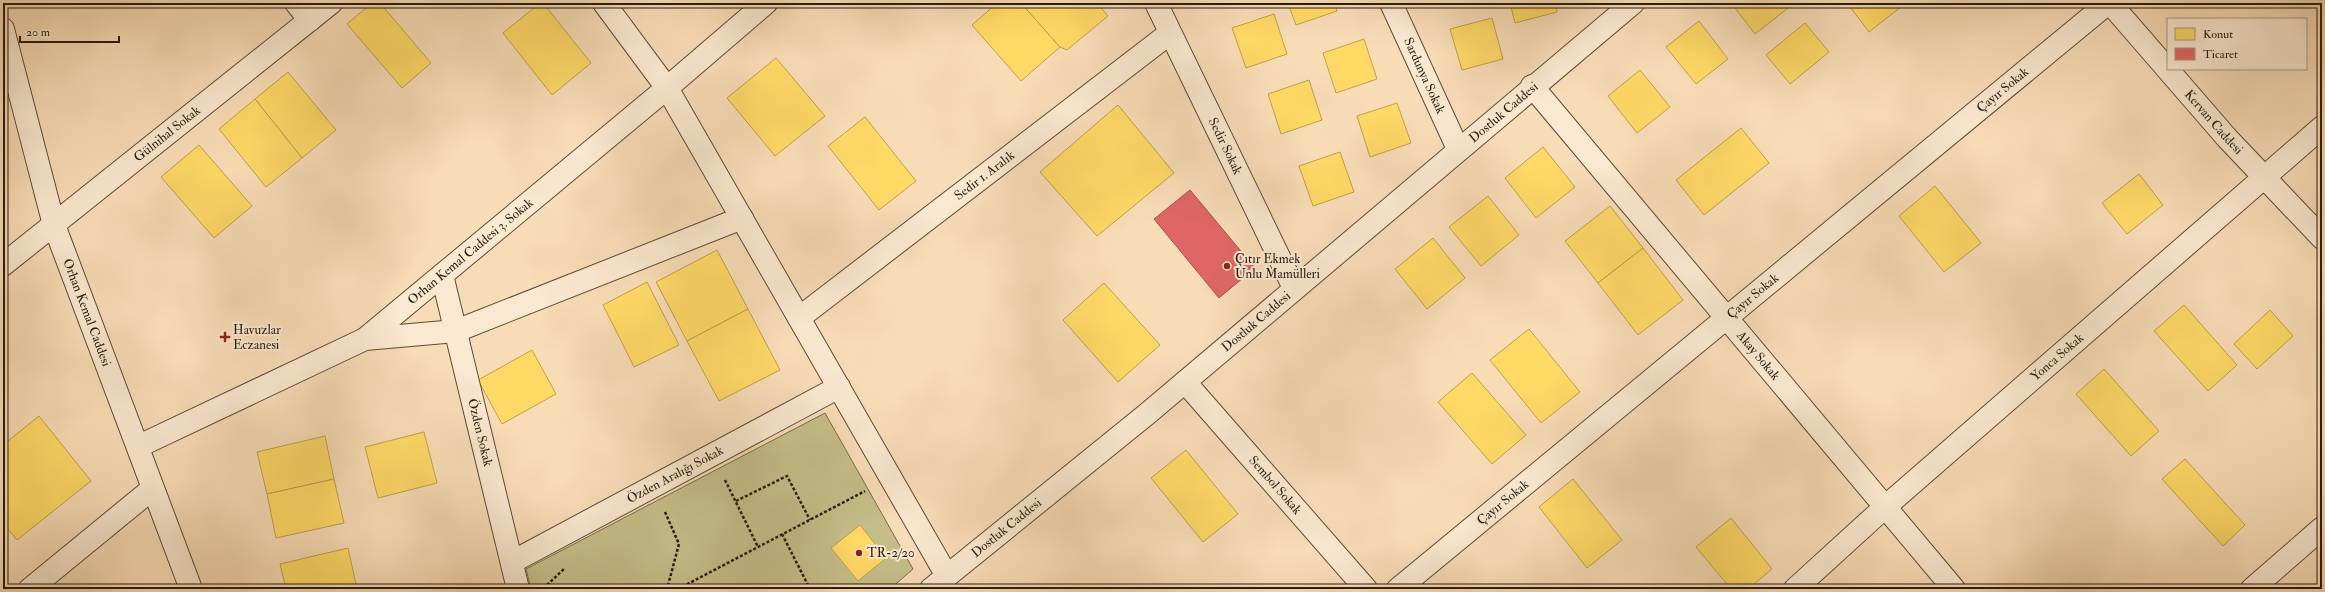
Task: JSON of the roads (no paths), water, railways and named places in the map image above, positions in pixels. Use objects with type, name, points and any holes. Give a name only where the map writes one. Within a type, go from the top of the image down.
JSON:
[{"type":"street","points":[[296,3],[310,20]]},
{"type":"street","name":"Gülnihal Sokak","points":[[3,265],[331,3]]},
{"type":"street","points":[[604,3],[667,88],[891,478],[939,582]]},
{"type":"street","name":"Orhan Kemal Caddesi 3. Sokak","points":[[139,446],[365,339],[667,88],[766,3]]},
{"type":"street","name":"Sedir Sokak","points":[[1156,3],[1294,288]]},
{"type":"street","name":"Sardunya Sokak","points":[[1391,3],[1458,149]]},
{"type":"street","name":"Dostluk Caddesi","points":[[939,582],[1185,382],[1532,86],[1612,11],[1633,3]]},
{"type":"street","name":"Kervan Caddesi","points":[[2109,3],[2167,69]]},
{"type":"street","name":"Çayır Sokak","points":[[1398,589],[2109,3]]},
{"type":"street","name":"Orhan Kemal Caddesi","points":[[3,29],[54,224],[139,446],[152,489],[191,589]]},
{"type":"street","name":"Sedir 1. Aralık","points":[[799,318],[1170,33]]},
{"type":"street","name":"Kervan Caddesi","points":[[2168,70],[2227,138],[2322,238]]},
{"type":"street","name":"Akay Sokak","points":[[1532,86],[1954,589]]},
{"type":"street","name":"Yonca Sokak","points":[[1795,589],[1885,507],[2322,127]]},
{"type":"street","points":[[365,339],[456,331],[742,218]]},
{"type":"street","name":"Özden Sokak","points":[[442,275],[518,589]]},
{"type":"street","name":"Sembol Sokak","points":[[1185,382],[1366,589]]},
{"type":"street","name":"Özden Aralığı Sokak","points":[[512,562],[839,387]]},
{"type":"street","points":[[30,589],[152,489]]},
{"type":"street","points":[[2252,589],[2322,528]]},
{"type":"place","name":"Çıtır Ekmek Unlu Mamülleri","points":[[1227,266]]},
{"type":"place","name":"Havuzlar Eczanesi","points":[[225,337]]},
{"type":"place","name":"TR-2/20","points":[[859,553]]}]
